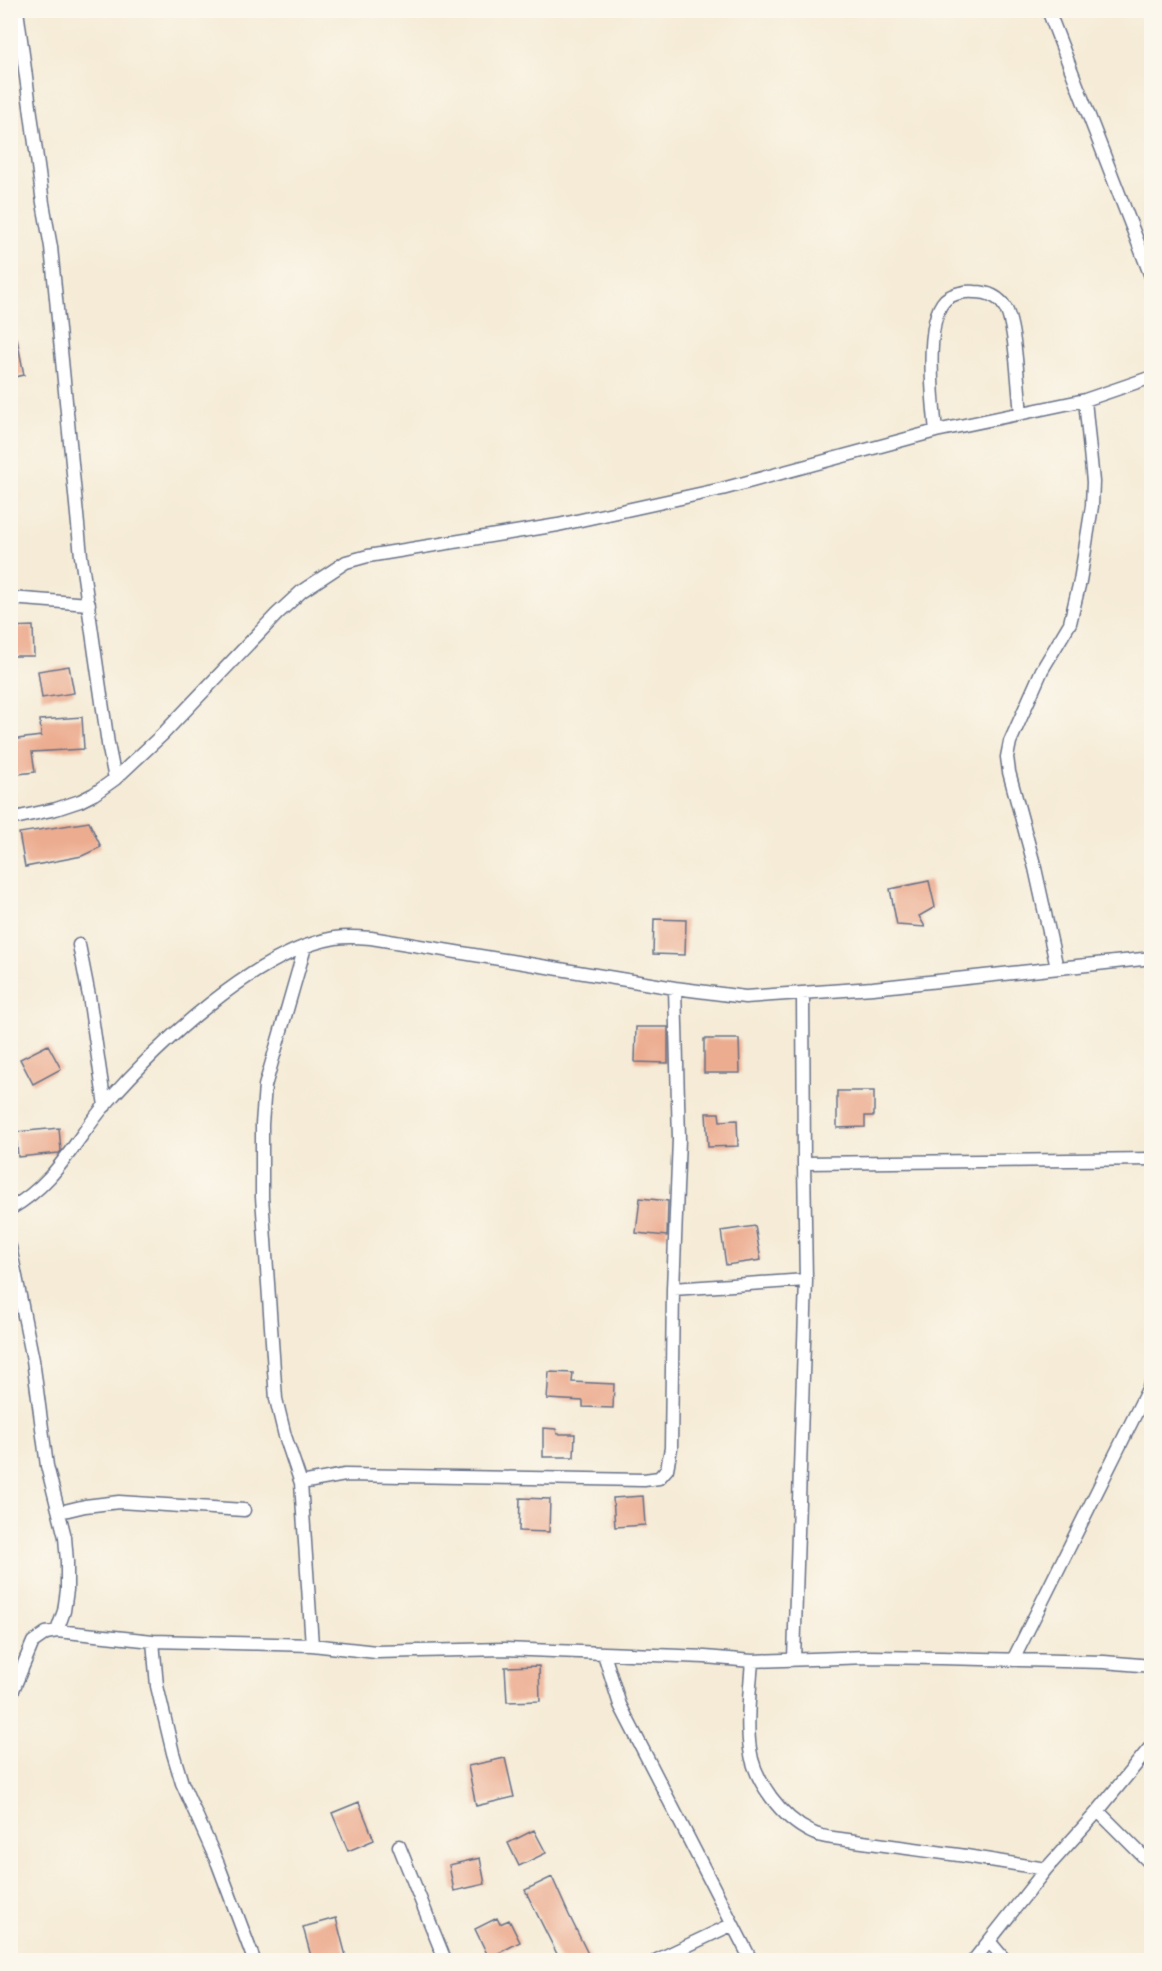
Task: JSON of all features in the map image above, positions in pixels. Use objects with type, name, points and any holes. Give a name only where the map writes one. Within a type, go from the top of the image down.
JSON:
[{"type":"street","points":[[17,10],[51,247],[81,556],[115,779]]},
{"type":"street","points":[[1048,10],[1152,279]]},
{"type":"street","points":[[936,431],[931,374],[937,316],[944,302],[959,293],[988,293],[998,298],[1006,309],[1014,347],[1021,413]]},
{"type":"street","points":[[10,819],[80,801],[115,779],[162,735],[277,614],[302,591],[346,562],[368,556],[558,525],[722,489],[936,431],[1085,400],[1152,377]]},
{"type":"street","points":[[1057,968],[1007,757],[1010,742],[1042,670],[1070,623],[1080,581],[1092,506],[1093,482],[1085,400]]},
{"type":"street","points":[[10,598],[89,603]]},
{"type":"street","points":[[10,1209],[46,1183],[105,1106],[147,1060],[191,1019],[275,960],[333,938],[349,936],[371,938],[675,988],[745,997],[803,994],[1152,958]]},
{"type":"street","points":[[79,945],[93,1020],[105,1106]]},
{"type":"street","points":[[305,947],[265,1086],[262,1172],[276,1399],[285,1436],[301,1483],[312,1645]]},
{"type":"street","points":[[301,1483],[345,1475],[644,1480],[659,1478],[667,1468],[671,1448],[673,1289],[679,1139],[675,988]]},
{"type":"street","points":[[794,1659],[806,1280],[803,994]]},
{"type":"street","points":[[804,1163],[1152,1159]]},
{"type":"street","points":[[10,1247],[33,1360],[45,1456],[60,1512],[66,1546],[68,1578],[64,1611],[57,1631]]},
{"type":"street","points":[[673,1289],[806,1280]]},
{"type":"street","points":[[1013,1660],[1150,1385]]},
{"type":"street","points":[[60,1512],[119,1502],[244,1510]]},
{"type":"street","points":[[11,1690],[33,1642],[46,1633],[57,1631],[153,1641],[312,1645],[376,1652],[504,1649],[752,1661],[868,1657],[1104,1662],[1152,1666]]},
{"type":"street","points":[[153,1641],[157,1686],[182,1783],[218,1864],[255,1960]]},
{"type":"street","points":[[604,1654],[620,1705],[751,1960]]},
{"type":"street","points":[[752,1661],[750,1748],[755,1769],[769,1792],[795,1821],[811,1832],[833,1838],[1046,1869]]},
{"type":"street","points":[[974,1960],[1046,1869],[1152,1745]]},
{"type":"street","points":[[1098,1810],[1152,1864]]},
{"type":"street","points":[[399,1846],[445,1960]]},
{"type":"street","points":[[657,1960],[731,1925]]},
{"type":"street","points":[[989,1941],[1005,1960]]},
{"type":"building","points":[[10,339],[17,339],[24,375],[10,378]]},
{"type":"building","points":[[33,626],[34,656],[10,656],[10,627]]},
{"type":"building","points":[[69,666],[74,693],[42,698],[38,671]]},
{"type":"building","points":[[82,717],[84,749],[32,752],[35,772],[10,775],[10,740],[41,736],[40,720]]},
{"type":"building","points":[[89,822],[101,847],[82,856],[25,867],[19,833]]},
{"type":"building","points":[[929,881],[935,907],[919,916],[925,927],[897,925],[890,889]]},
{"type":"building","points":[[654,919],[686,920],[685,955],[653,954]]},
{"type":"building","points":[[636,1027],[668,1027],[668,1063],[635,1062]]},
{"type":"building","points":[[704,1039],[739,1039],[740,1073],[704,1073]]},
{"type":"building","points":[[48,1045],[61,1069],[33,1084],[20,1059]]},
{"type":"building","points":[[837,1091],[874,1091],[874,1116],[865,1116],[865,1127],[837,1128]]},
{"type":"building","points":[[706,1113],[719,1113],[720,1121],[737,1120],[738,1146],[708,1147]]},
{"type":"building","points":[[59,1128],[61,1151],[59,1153],[18,1157],[16,1132]]},
{"type":"building","points":[[640,1198],[668,1201],[667,1236],[636,1233]]},
{"type":"building","points":[[755,1226],[761,1260],[726,1265],[721,1231]]},
{"type":"building","points":[[549,1372],[573,1373],[572,1382],[614,1384],[613,1408],[583,1407],[583,1401],[547,1399]]},
{"type":"building","points":[[543,1428],[556,1429],[557,1434],[575,1434],[574,1457],[543,1457]]},
{"type":"building","points":[[643,1496],[645,1525],[615,1527],[613,1498]]},
{"type":"building","points":[[520,1498],[550,1499],[549,1532],[519,1531]]},
{"type":"building","points":[[539,1666],[540,1701],[507,1702],[505,1667]]},
{"type":"building","points":[[505,1758],[514,1797],[476,1806],[468,1766]]},
{"type":"building","points":[[359,1802],[374,1840],[348,1851],[332,1813]]},
{"type":"building","points":[[534,1830],[546,1853],[519,1866],[508,1843]]},
{"type":"building","points":[[480,1858],[485,1884],[454,1891],[449,1865]]},
{"type":"building","points":[[552,1877],[591,1960],[560,1960],[525,1890]]},
{"type":"building","points":[[336,1918],[347,1960],[312,1960],[303,1927]]},
{"type":"building","points":[[497,1918],[500,1924],[509,1920],[520,1942],[489,1958],[475,1929]]}]
